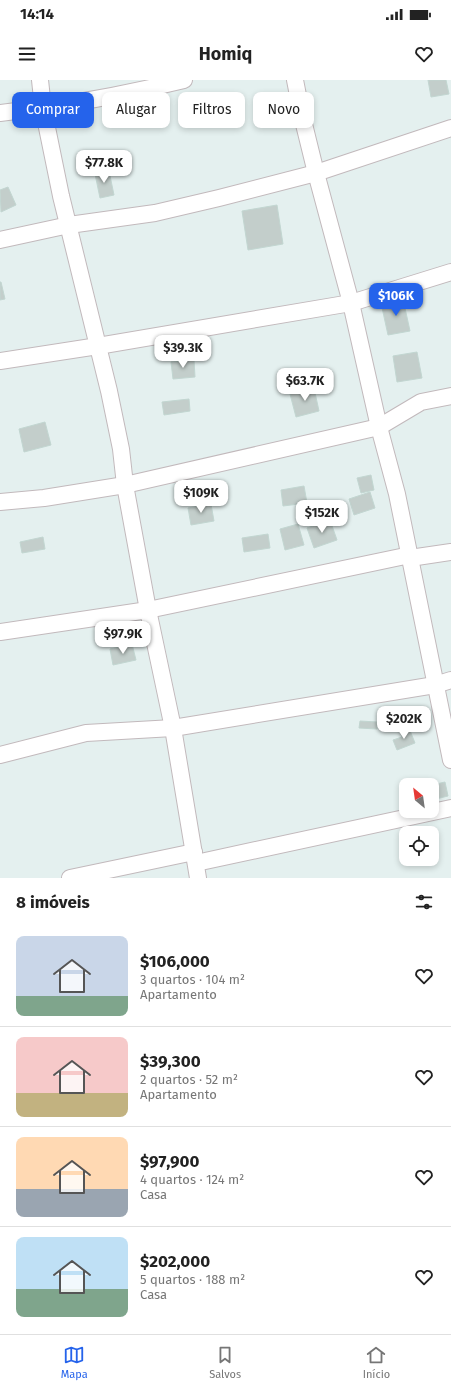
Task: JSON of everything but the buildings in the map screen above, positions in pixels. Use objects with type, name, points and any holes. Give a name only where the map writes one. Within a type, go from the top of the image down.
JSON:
[{"type":"street","points":[[40,80],[41,92]]},
{"type":"street","points":[[94,99],[137,92],[184,80]]},
{"type":"street","points":[[295,80],[316,173],[351,303],[379,427],[397,494],[451,760]]},
{"type":"street","points":[[0,113],[12,112]]},
{"type":"street","points":[[47,128],[61,196],[98,346],[121,449],[125,485],[148,610],[173,728],[196,864]]},
{"type":"street","points":[[0,240],[68,225],[156,213],[316,173],[451,128]]},
{"type":"street","points":[[0,361],[351,303],[451,272]]},
{"type":"street","points":[[0,502],[44,498],[125,485],[379,427],[421,402],[451,396]]},
{"type":"street","points":[[0,632],[148,610],[410,556],[451,552]]},
{"type":"street","points":[[0,755],[86,732],[173,728],[435,685],[451,680]]},
{"type":"street","points":[[70,878],[196,864],[451,808]]}]
